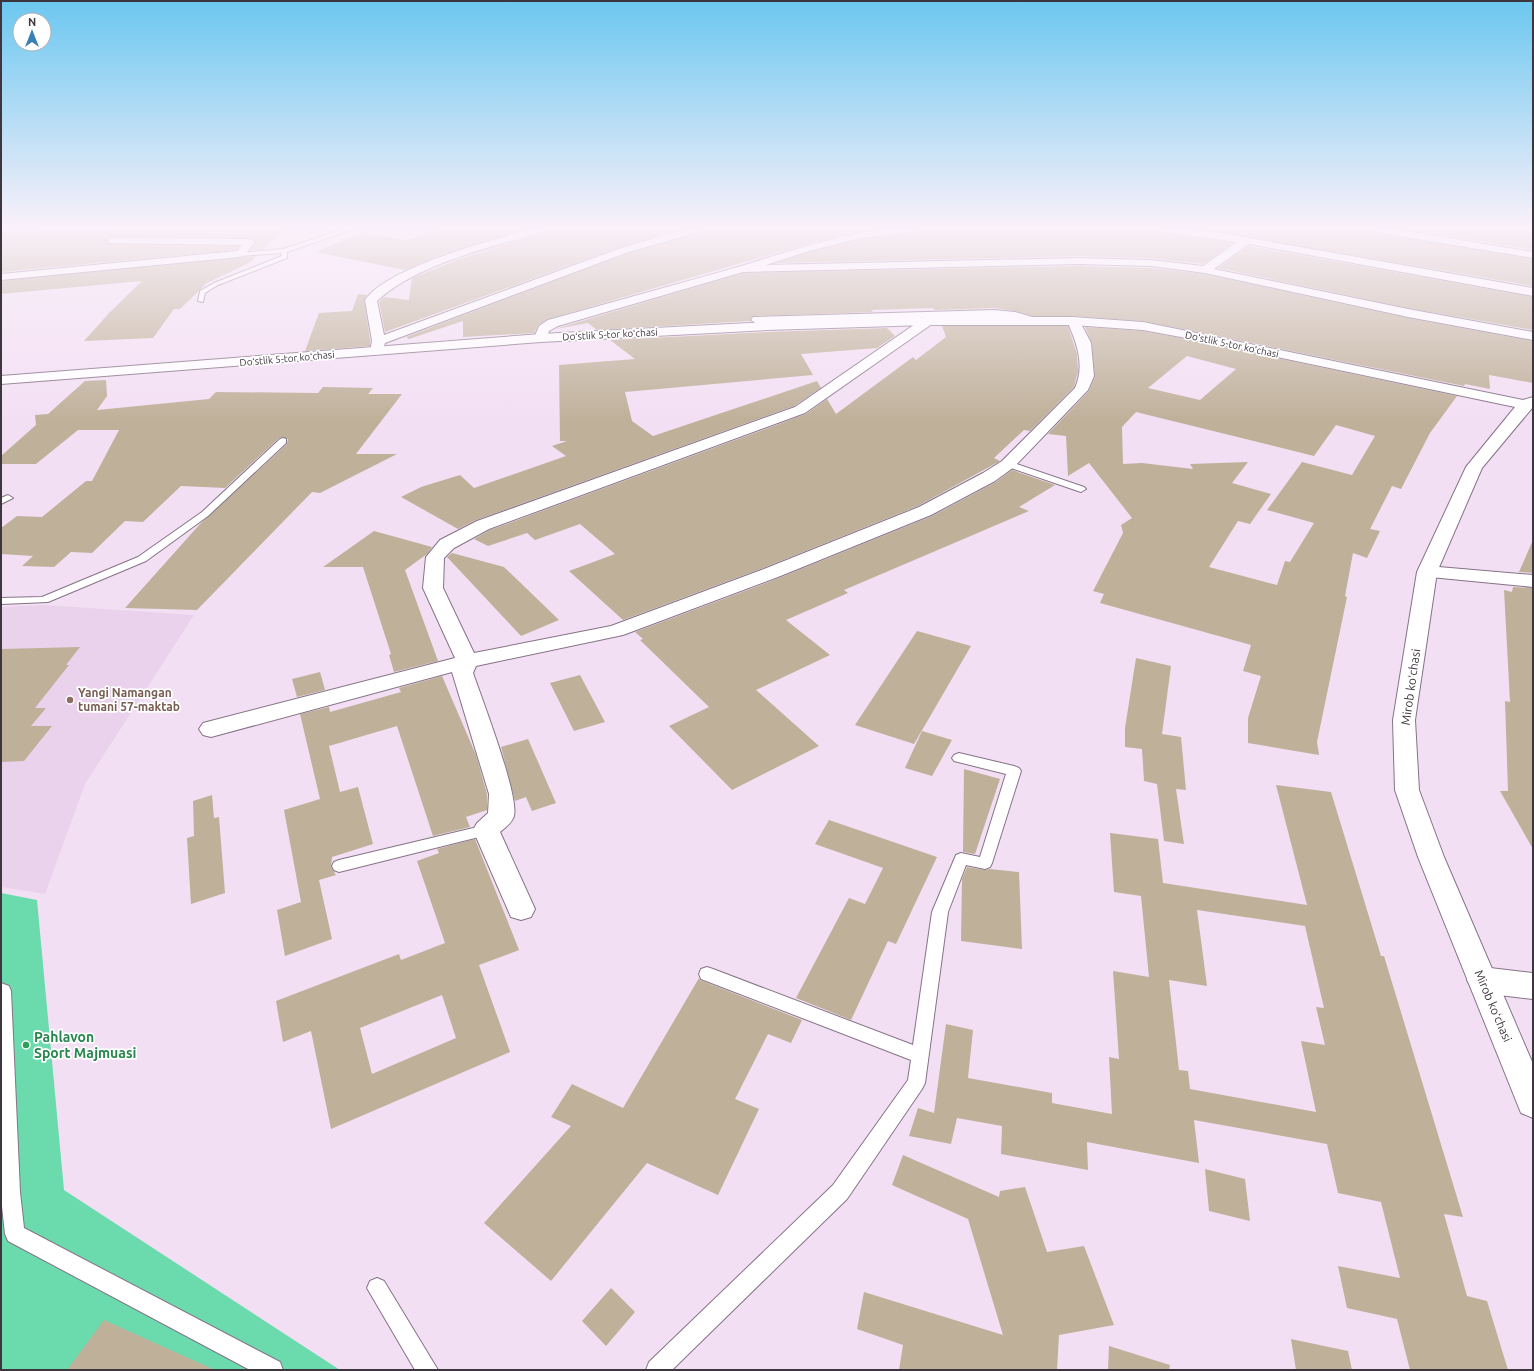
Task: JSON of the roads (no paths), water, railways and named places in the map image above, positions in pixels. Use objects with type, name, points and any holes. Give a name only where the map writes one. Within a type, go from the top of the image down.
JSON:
[{"type":"street","points":[[376,293],[371,300],[378,346],[513,293]]},
{"type":"street","points":[[541,338],[541,332],[545,327],[553,323],[658,293]]},
{"type":"street","points":[[1313,293],[1393,310],[1533,336]]},
{"type":"street","points":[[757,320],[994,314],[1014,316],[1031,322]]},
{"type":"street","points":[[521,909],[486,830],[501,816],[501,794],[462,673],[467,661],[433,588],[435,557],[447,544],[483,525],[800,410],[927,321]]},
{"type":"street","name":"Doʻstlik 5-tor koʻchasi","points":[[1,380],[378,346],[767,326],[927,321],[1072,321],[1144,326],[1529,403]]},
{"type":"street","points":[[211,729],[467,661],[616,631],[770,573],[925,510],[989,477],[1008,464],[1081,390],[1087,376],[1084,343],[1072,321]]},
{"type":"street","name":"Mirob koʻchasi","points":[[1529,403],[1474,467],[1427,572],[1412,677],[1404,720],[1407,790],[1431,857],[1533,1102]]},
{"type":"street","points":[[1427,572],[1533,581]]},
{"type":"street","points":[[1482,980],[1533,986]]},
{"type":"lane","points":[[202,293],[202,301]]},
{"type":"lane","points":[[1,601],[44,600],[142,559],[205,514],[283,441]]},
{"type":"lane","points":[[1008,464],[1081,488]]},
{"type":"lane","points":[[662,1369],[840,1192],[916,1083],[940,912],[961,859],[985,863],[1014,771],[959,758]]},
{"type":"lane","points":[[339,866],[486,830]]},
{"type":"lane","points":[[707,974],[919,1055]]},
{"type":"lane","points":[[1,990],[4,991],[3,1035],[10,1192],[15,1234],[272,1370]]},
{"type":"lane","points":[[377,1288],[427,1370]]},
{"type":"place","name":"Yangi Namangan tumani 57-maktab","points":[[70,700]]},
{"type":"place","name":"Pahlavon Sport Majmuasi","points":[[26,1045]]}]
